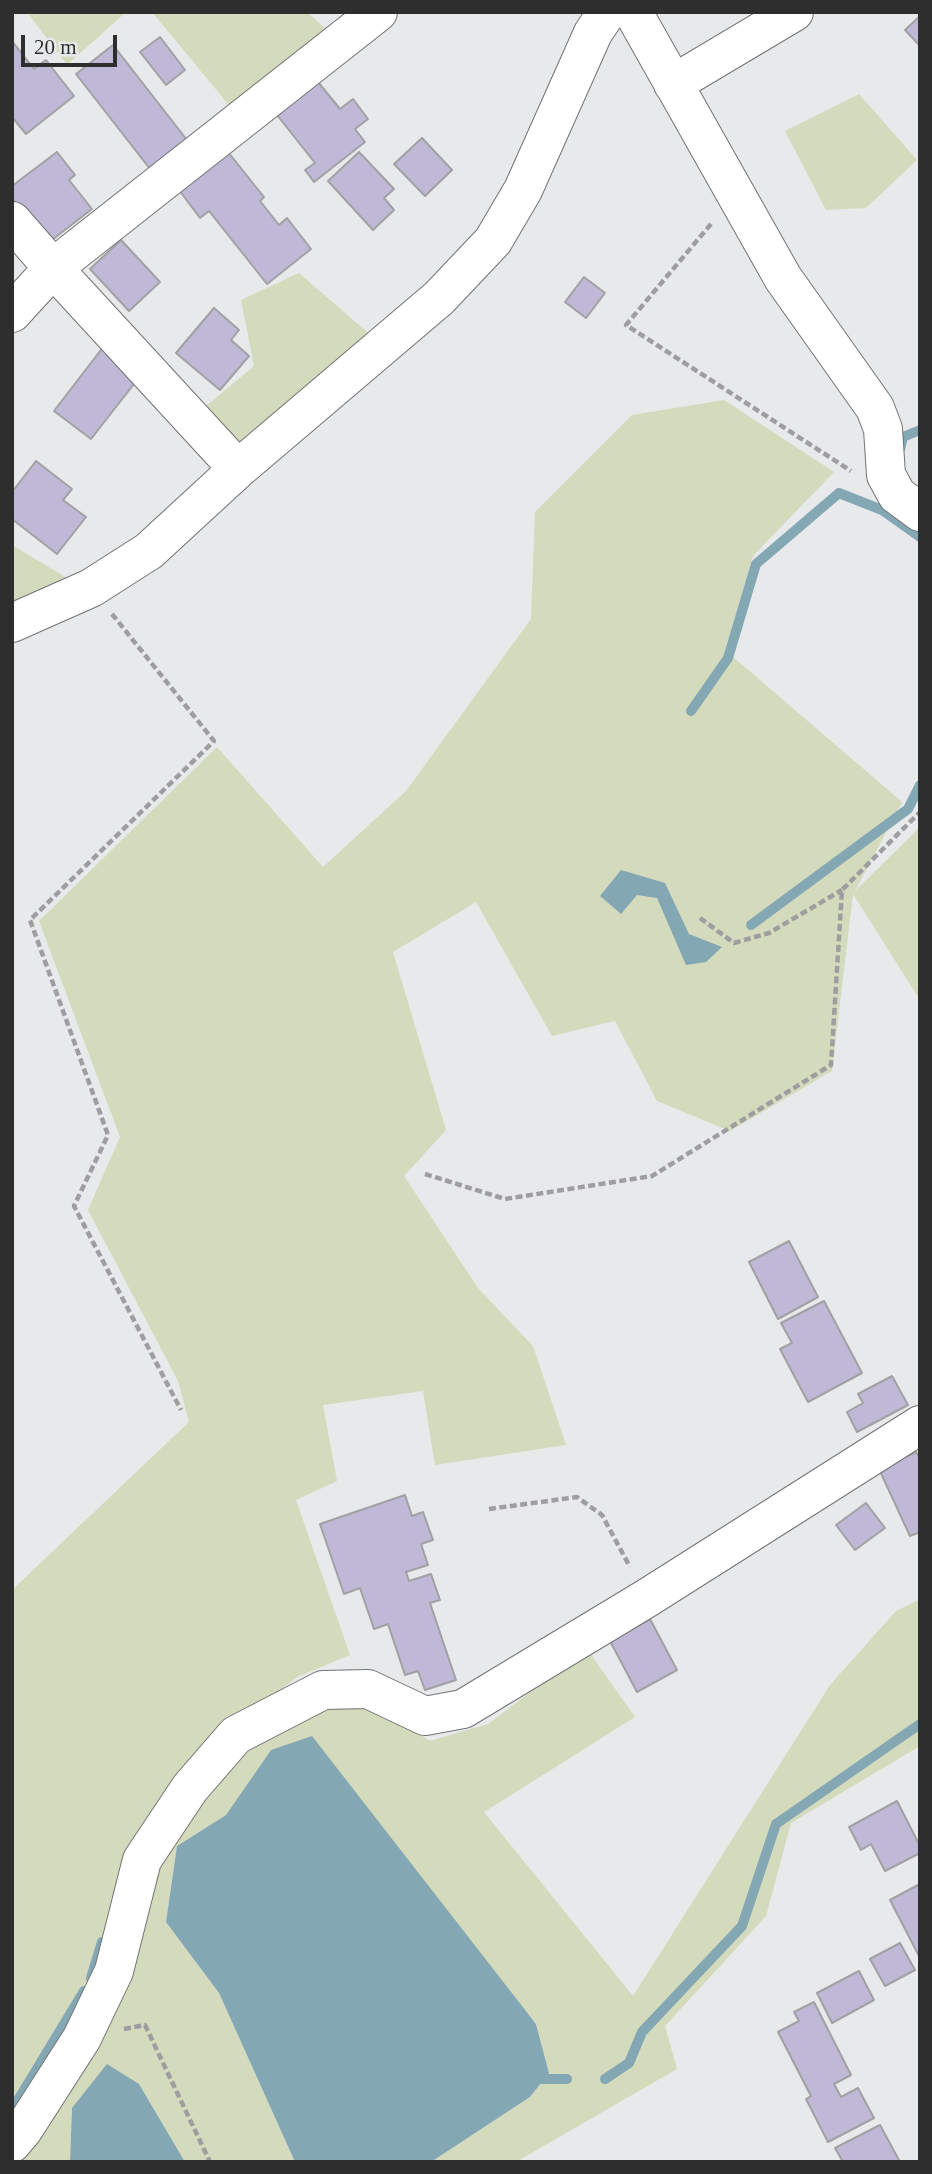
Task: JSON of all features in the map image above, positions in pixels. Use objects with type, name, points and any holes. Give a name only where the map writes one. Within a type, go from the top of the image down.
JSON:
[{"type":"street","points":[[12,313],[53,268],[378,12]]},
{"type":"street","points":[[12,623],[91,589],[149,551],[238,469],[439,298],[493,241],[523,190],[593,33],[607,12]]},
{"type":"street","points":[[634,12],[783,278],[875,408],[883,429],[886,475],[897,495],[920,512]]},
{"type":"street","points":[[673,84],[794,12]]},
{"type":"street","points":[[12,221],[238,469]]},
{"type":"street","points":[[12,2143],[82,2038],[114,1971],[142,1860],[190,1788],[236,1735],[323,1690],[368,1689],[425,1716],[463,1709],[647,1598],[920,1425]]},
{"type":"path","points":[[736,195],[626,325],[869,483],[886,475]]},
{"type":"path","points":[[91,589],[214,741],[30,920],[108,1135],[74,1206],[181,1410]]},
{"type":"path","points":[[700,918],[734,943],[769,933],[842,890],[920,812]]},
{"type":"path","points":[[425,1174],[505,1199],[652,1176],[831,1065],[842,890]]},
{"type":"path","points":[[489,1509],[577,1497],[602,1515],[647,1598]]},
{"type":"path","points":[[82,2038],[145,2025],[210,2162]]},
{"type":"green space","points":[[27,12],[126,12],[67,65]]},
{"type":"green space","points":[[152,12],[307,12],[328,31],[233,110]]},
{"type":"green space","points":[[859,94],[917,160],[866,208],[826,210],[785,131]]},
{"type":"green space","points":[[299,273],[375,339],[236,455],[199,412],[254,366],[241,300]]},
{"type":"green space","points":[[724,400],[834,472],[753,556],[725,650],[902,802],[855,891],[920,827],[920,1000],[853,894],[832,1071],[730,1131],[657,1101],[615,1021],[552,1036],[476,902],[393,952],[446,1130],[404,1176],[478,1288],[533,1346],[566,1445],[435,1465],[423,1391],[323,1405],[337,1481],[296,1500],[350,1655],[297,1677],[241,1722],[361,1696],[430,1741],[488,1724],[587,1649],[635,1717],[484,1812],[633,1996],[830,1685],[896,1611],[920,1599],[920,1746],[791,1823],[766,1916],[665,2026],[677,2069],[516,2162],[431,2162],[530,2097],[549,2073],[536,2023],[271,1750],[226,1815],[177,1846],[166,1922],[219,1993],[295,2162],[185,2162],[139,2084],[72,2108],[70,2162],[12,2162],[12,1590],[189,1422],[178,1381],[88,1210],[120,1137],[39,921],[217,747],[323,867],[406,791],[531,619],[535,512],[632,415]]},
{"type":"green space","points":[[12,545],[77,584],[12,615]]},
{"type":"water","points":[[621,870],[665,883],[689,934],[722,947],[706,962],[686,965],[657,898],[637,895],[621,914],[600,896]]},
{"type":"water","points":[[312,1736],[536,2024],[549,2073],[530,2097],[431,2162],[295,2162],[219,1993],[166,1922],[177,1846],[226,1815],[271,1750]]},
{"type":"water","points":[[107,2064],[139,2084],[185,2162],[70,2162],[72,2108]]},
{"type":"building","points":[[920,16],[920,46],[905,30]]},
{"type":"building","points":[[160,37],[185,70],[166,85],[140,52]]},
{"type":"building","points":[[12,41],[34,69],[46,60],[74,96],[26,134],[12,117]]},
{"type":"building","points":[[113,45],[187,140],[150,169],[76,74]]},
{"type":"building","points":[[318,82],[340,109],[353,99],[368,119],[355,129],[365,142],[314,182],[305,170],[315,163],[277,115]]},
{"type":"building","points":[[422,138],[452,170],[425,196],[394,164]]},
{"type":"building","points":[[57,152],[75,175],[69,180],[92,209],[48,243],[12,198],[12,186]]},
{"type":"building","points":[[228,152],[264,197],[260,201],[279,225],[287,218],[311,249],[267,284],[209,211],[200,218],[179,190]]},
{"type":"building","points":[[359,152],[394,189],[384,198],[394,210],[373,230],[328,181]]},
{"type":"building","points":[[121,240],[160,282],[129,311],[90,269]]},
{"type":"building","points":[[584,277],[605,293],[586,318],[565,302]]},
{"type":"building","points":[[214,308],[239,330],[231,340],[249,356],[220,390],[176,353]]},
{"type":"building","points":[[104,346],[141,375],[91,439],[54,411]]},
{"type":"building","points":[[36,461],[72,489],[63,500],[86,517],[57,554],[12,519],[12,492]]},
{"type":"building","points":[[789,1241],[818,1297],[778,1319],[749,1262]]},
{"type":"building","points":[[824,1301],[862,1373],[808,1402],[780,1349],[792,1343],[781,1323]]},
{"type":"building","points":[[892,1376],[908,1405],[857,1432],[847,1412],[863,1403],[858,1394]]},
{"type":"building","points":[[916,1452],[920,1459],[920,1532],[910,1536],[879,1469]]},
{"type":"building","points":[[405,1495],[412,1516],[423,1512],[433,1540],[421,1544],[428,1565],[406,1572],[409,1581],[431,1574],[440,1600],[430,1603],[456,1680],[425,1690],[418,1671],[405,1675],[388,1624],[374,1629],[360,1588],[344,1594],[320,1524]]},
{"type":"building","points":[[866,1503],[885,1528],[855,1550],[836,1525]]},
{"type":"building","points":[[650,1619],[677,1670],[637,1692],[610,1641]]},
{"type":"building","points":[[897,1801],[920,1846],[920,1853],[885,1871],[871,1844],[861,1850],[849,1827]]},
{"type":"building","points":[[920,1884],[920,1958],[890,1900]]},
{"type":"building","points":[[900,1943],[915,1970],[885,1986],[870,1959]]},
{"type":"building","points":[[859,1971],[874,2000],[832,2023],[817,1993]]},
{"type":"building","points":[[814,2002],[851,2075],[834,2084],[841,2097],[858,2088],[874,2118],[828,2142],[806,2099],[811,2096],[778,2032],[799,2021],[794,2012]]},
{"type":"building","points":[[880,2125],[900,2162],[843,2162],[835,2148]]},
{"type":"waterway","points":[[900,449],[903,437],[920,430]]},
{"type":"waterway","points":[[691,711],[728,658],[756,564],[839,493],[882,510],[920,537]]},
{"type":"waterway","points":[[751,925],[908,809],[920,785]]},
{"type":"waterway","points":[[605,2079],[629,2063],[642,2032],[742,1926],[776,1824],[920,1724]]},
{"type":"waterway","points":[[91,1978],[102,1942]]},
{"type":"waterway","points":[[12,2110],[84,1991]]},
{"type":"waterway","points":[[533,2079],[567,2079]]}]
